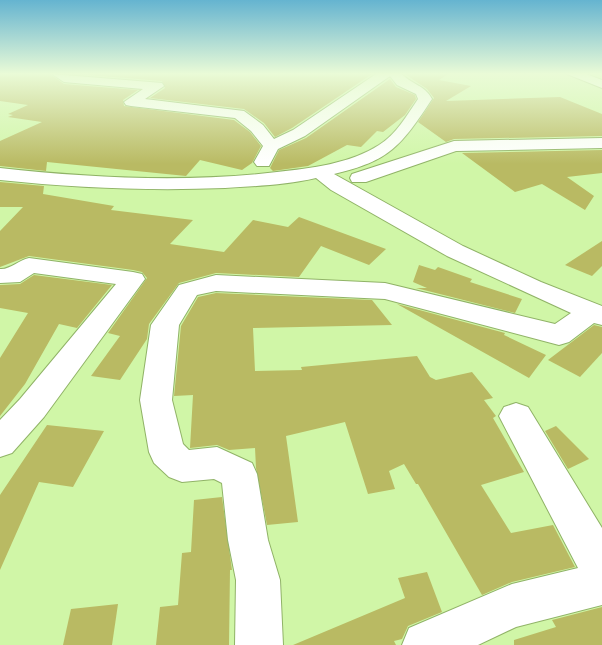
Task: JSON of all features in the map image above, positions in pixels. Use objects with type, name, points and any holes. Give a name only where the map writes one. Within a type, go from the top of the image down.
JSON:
[{"type":"street","points":[[150,104],[239,114],[257,128],[271,146]]},
{"type":"street","points":[[238,181],[264,161],[271,146],[299,133],[341,104]]},
{"type":"street","points":[[329,179],[385,150],[404,129],[421,104]]},
{"type":"street","points":[[0,174],[79,181],[329,179],[454,146],[566,145],[602,142]]},
{"type":"street","points":[[329,179],[455,251],[532,287],[597,313]]},
{"type":"street","points":[[0,276],[12,277],[29,265],[133,279],[32,408],[0,443]]},
{"type":"street","points":[[260,645],[258,580],[248,540],[239,474],[217,463],[182,466],[167,452],[156,400],[165,325],[188,290],[216,283],[385,291],[559,335],[597,313]]},
{"type":"street","points":[[426,645],[512,606],[595,586],[600,578],[599,562],[516,416]]},
{"type":"building","points":[[22,104],[124,104],[124,106],[234,120],[250,132],[261,146],[252,163],[242,170],[200,160],[186,176],[47,162],[46,171],[0,166],[0,141],[42,122],[8,117],[13,115],[8,114],[28,105]]},
{"type":"building","points":[[202,104],[327,104],[275,137],[264,123],[244,109]]},
{"type":"building","points":[[354,104],[412,104],[405,115],[383,132],[377,131],[361,147],[347,145],[308,166],[273,171],[270,168],[279,150],[306,138]]},
{"type":"building","points":[[430,104],[578,104],[602,114],[602,136],[454,139],[446,142],[418,122]]},
{"type":"building","points":[[602,150],[602,173],[567,177],[594,196],[585,210],[542,184],[515,192],[462,153]]},
{"type":"building","points":[[0,182],[44,186],[43,194],[114,206],[111,210],[193,220],[170,244],[224,252],[253,220],[288,227],[299,217],[386,249],[369,265],[321,246],[299,277],[216,273],[179,283],[149,324],[147,339],[120,380],[91,376],[120,336],[108,333],[147,278],[142,272],[133,270],[29,256],[0,267],[0,231],[23,207],[0,207]]},
{"type":"building","points":[[602,241],[602,266],[592,276],[565,265]]},
{"type":"building","points":[[419,265],[435,270],[438,267],[472,279],[470,282],[522,299],[515,313],[416,288],[427,288],[413,282]]},
{"type":"building","points":[[34,275],[112,285],[77,328],[59,324],[25,384],[0,416],[0,358],[28,313],[0,308],[0,285],[20,284]]},
{"type":"building","points":[[216,293],[372,300],[392,325],[253,328],[255,371],[302,370],[301,367],[417,356],[430,377],[436,380],[472,372],[493,398],[484,400],[496,416],[493,418],[524,472],[481,485],[511,533],[553,525],[575,567],[512,582],[482,595],[418,484],[416,484],[404,464],[389,471],[395,489],[368,494],[345,422],[286,436],[298,522],[267,525],[256,468],[255,448],[229,450],[217,445],[190,448],[193,395],[174,396],[181,326],[198,297]]},
{"type":"building","points":[[397,304],[505,333],[504,335],[546,355],[529,378]]},
{"type":"building","points":[[594,325],[602,327],[602,353],[580,377],[548,360]]},
{"type":"building","points":[[47,425],[104,431],[73,487],[39,482],[0,570],[0,495]]},
{"type":"building","points":[[556,426],[589,459],[568,469],[545,431]]},
{"type":"building","points":[[222,497],[232,570],[230,570],[229,645],[156,645],[160,607],[178,605],[182,553],[191,552],[194,500]]},
{"type":"building","points":[[427,572],[442,612],[408,626],[402,639],[394,641],[396,645],[293,645],[405,598],[398,578]]},
{"type":"building","points":[[118,604],[112,645],[63,645],[71,609]]},
{"type":"building","points":[[602,607],[602,645],[514,645],[514,640],[556,627],[552,620]]}]
